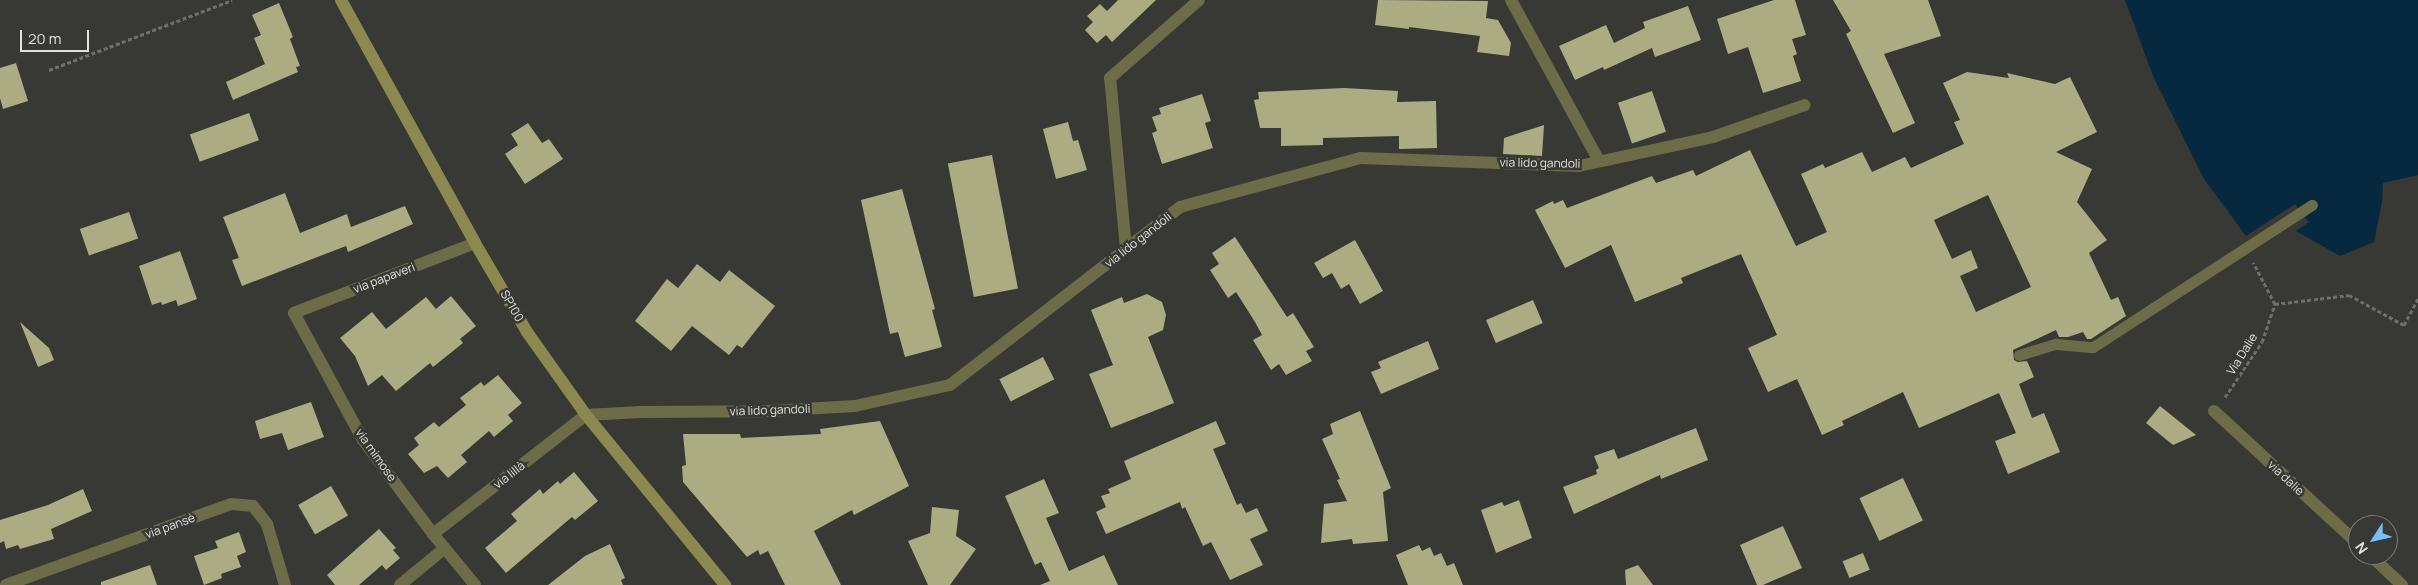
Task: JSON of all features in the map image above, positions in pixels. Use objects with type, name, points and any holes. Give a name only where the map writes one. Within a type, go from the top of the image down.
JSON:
[{"type":"main road","name":"SP100","points":[[341,0],[475,243],[527,332],[586,415],[725,585]]},
{"type":"street","points":[[1126,249],[1110,78],[1200,0]]},
{"type":"street","points":[[1511,0],[1600,161]]},
{"type":"street","name":"via lido gandoli","points":[[586,415],[641,412],[769,411],[854,406],[950,385],[1180,207],[1360,158],[1579,166],[1713,137],[1805,105]]},
{"type":"street","name":"via papaveri","points":[[294,313],[475,243]]},
{"type":"street","name":"via mimose","points":[[294,313],[363,440],[433,534],[475,585]]},
{"type":"street","name":"via dalie","points":[[2214,411],[2348,535]]},
{"type":"street","name":"via lillà","points":[[433,534],[586,415]]},
{"type":"street","name":"via pansè","points":[[6,585],[231,504],[253,506],[267,524],[285,585]]},
{"type":"street","points":[[400,585],[444,548]]},
{"type":"street","points":[[2381,565],[2402,585]]},
{"type":"lane","points":[[2019,355],[2056,344],[2093,347],[2312,205]]},
{"type":"path","points":[[49,70],[232,0]]},
{"type":"path","points":[[2246,248],[2275,304],[2348,294],[2404,325],[2418,299]]},
{"type":"path","name":"Via Dalie","points":[[2214,411],[2262,342],[2275,304]]},
{"type":"water","points":[[2125,0],[2418,0],[2418,175],[2383,183],[2382,202],[2374,242],[2340,256],[2296,231],[2309,222],[2295,204],[2246,236],[2204,179],[2153,76]]},
{"type":"building","points":[[1118,0],[1156,0],[1112,42],[1106,35],[1097,43],[1085,30],[1093,22],[1087,16],[1100,4],[1107,11]]},
{"type":"building","points":[[1378,0],[1488,1],[1486,18],[1498,20],[1511,43],[1509,56],[1477,52],[1480,36],[1409,27],[1409,29],[1375,25]]},
{"type":"building","points":[[1774,0],[1795,0],[1806,35],[1792,39],[1797,54],[1793,56],[1801,81],[1763,93],[1748,47],[1728,54],[1717,19]]},
{"type":"building","points":[[1833,0],[1928,0],[1941,36],[1884,54],[1915,123],[1893,133],[1846,34],[1851,31]]},
{"type":"building","points":[[279,3],[293,37],[290,39],[300,66],[296,67],[298,72],[233,100],[226,82],[265,64],[254,38],[261,35],[252,15]]},
{"type":"building","points":[[1688,6],[1701,40],[1655,57],[1652,48],[1604,70],[1603,67],[1575,80],[1559,46],[1606,25],[1614,43],[1645,28],[1643,22]]},
{"type":"building","points":[[16,63],[28,101],[3,109],[0,98],[0,68]]},
{"type":"building","points":[[1967,72],[2009,78],[2007,73],[2055,84],[2070,77],[2097,132],[2056,152],[2092,169],[2077,202],[2107,240],[2089,253],[2111,300],[2118,297],[2126,316],[2091,339],[2087,339],[2083,332],[2068,337],[2059,337],[2056,330],[2013,350],[2014,360],[2018,362],[2027,361],[2034,377],[2019,384],[2032,418],[2044,413],[2060,452],[2008,474],[1995,441],[2016,433],[1999,393],[1919,428],[1903,392],[1842,421],[1844,425],[1822,435],[1797,379],[1768,392],[1748,348],[1777,335],[1741,254],[1681,278],[1683,283],[1635,302],[1611,245],[1565,268],[1535,210],[1553,201],[1554,204],[1563,200],[1567,208],[1652,176],[1656,183],[1693,170],[1696,176],[1750,150],[1796,246],[1827,232],[1801,174],[1823,164],[1825,168],[1862,152],[1872,172],[1905,157],[1911,168],[1964,144],[1954,122],[1960,120],[1943,83]],"holes":[[[1988,195],[2031,287],[1976,312],[1960,276],[1978,268],[1971,250],[1952,259],[1934,220]]]},
{"type":"building","points":[[1344,88],[1398,91],[1397,102],[1436,101],[1437,148],[1399,149],[1399,136],[1323,138],[1323,145],[1281,146],[1281,128],[1260,128],[1254,100],[1259,99],[1258,92]]},
{"type":"building","points":[[1652,91],[1666,132],[1632,143],[1618,103]]},
{"type":"building","points":[[1202,94],[1211,121],[1205,123],[1213,148],[1162,164],[1152,133],[1157,131],[1152,117],[1161,114],[1159,108]]},
{"type":"building","points":[[249,113],[259,140],[200,162],[190,135]]},
{"type":"building","points":[[1068,122],[1073,141],[1078,140],[1087,170],[1056,179],[1043,129]]},
{"type":"building","points":[[528,123],[542,143],[549,139],[563,159],[525,184],[505,154],[518,145],[511,134]]},
{"type":"building","points":[[1544,125],[1542,156],[1503,154],[1504,138]]},
{"type":"building","points":[[992,155],[1018,289],[974,297],[948,164]]},
{"type":"building","points":[[902,189],[935,309],[932,310],[942,347],[905,357],[898,332],[890,334],[861,200]]},
{"type":"building","points":[[285,193],[300,233],[347,214],[351,227],[405,206],[413,224],[348,252],[346,246],[242,286],[232,260],[239,258],[223,217]]},
{"type":"building","points":[[129,212],[138,238],[89,255],[80,229]]},
{"type":"building","points":[[1235,237],[1287,317],[1293,313],[1314,347],[1306,351],[1312,361],[1286,375],[1279,364],[1271,370],[1253,340],[1262,335],[1255,322],[1236,292],[1228,298],[1210,270],[1219,264],[1212,253]]},
{"type":"building","points":[[1355,240],[1383,291],[1360,304],[1349,284],[1341,289],[1332,273],[1323,278],[1314,263]]},
{"type":"building","points":[[180,251],[197,299],[178,306],[176,300],[162,305],[161,302],[152,305],[139,266]]},
{"type":"building","points":[[697,264],[720,282],[729,270],[775,306],[742,348],[737,345],[729,355],[692,326],[671,351],[635,321],[667,279],[678,288]]},
{"type":"building","points":[[1147,294],[1162,302],[1166,315],[1163,330],[1148,337],[1174,403],[1111,428],[1089,374],[1113,365],[1091,310],[1122,297],[1124,303]]},
{"type":"building","points":[[451,296],[476,326],[460,339],[463,343],[433,367],[430,363],[396,391],[382,375],[368,386],[355,356],[340,338],[372,312],[386,329],[426,297],[436,309]]},
{"type":"building","points":[[1533,300],[1543,323],[1496,343],[1486,320]]},
{"type":"building","points":[[20,322],[49,348],[54,360],[38,367]]},
{"type":"building","points":[[1428,341],[1439,369],[1381,394],[1371,372],[1381,368],[1378,362]]},
{"type":"building","points":[[1043,357],[1054,379],[1011,402],[999,379]]},
{"type":"building","points":[[498,375],[522,403],[508,415],[513,421],[494,437],[489,431],[461,455],[467,462],[448,478],[437,466],[424,473],[408,454],[419,445],[414,438],[434,422],[439,427],[466,405],[460,398],[481,382],[484,386]]},
{"type":"building","points":[[311,402],[324,437],[288,450],[282,433],[260,439],[255,421]]},
{"type":"building","points":[[2160,406],[2196,435],[2173,445],[2146,423]]},
{"type":"building","points":[[1360,411],[1391,488],[1383,492],[1388,541],[1353,544],[1352,539],[1321,543],[1324,504],[1347,501],[1337,480],[1340,479],[1322,439],[1333,434],[1330,424]]},
{"type":"building","points":[[880,421],[909,486],[854,515],[852,510],[814,531],[841,585],[785,585],[768,551],[760,555],[758,550],[747,557],[683,482],[682,466],[686,465],[683,434],[740,434],[741,438],[821,434],[820,429]]},
{"type":"building","points":[[1216,421],[1226,444],[1213,449],[1237,505],[1241,503],[1246,513],[1257,508],[1268,531],[1250,539],[1263,565],[1230,580],[1211,542],[1203,546],[1185,507],[1182,509],[1180,502],[1106,534],[1096,512],[1106,507],[1101,496],[1110,493],[1108,489],[1131,479],[1124,461]]},
{"type":"building","points":[[1696,428],[1708,460],[1661,479],[1660,475],[1574,514],[1563,487],[1597,474],[1596,470],[1599,468],[1594,456],[1614,449],[1618,459]]},
{"type":"building","points":[[574,472],[598,501],[575,520],[572,517],[506,573],[485,548],[517,521],[511,514],[540,489],[543,494],[558,481],[560,484]]},
{"type":"building","points":[[1903,478],[1923,521],[1879,541],[1859,498]]},
{"type":"building","points":[[1044,479],[1059,513],[1046,518],[1069,571],[1104,555],[1118,585],[1040,585],[1050,581],[1041,562],[1035,565],[1005,496]]},
{"type":"building","points":[[331,486],[348,515],[315,534],[298,505]]},
{"type":"building","points":[[83,489],[92,511],[51,529],[54,539],[20,549],[18,545],[6,549],[4,541],[0,543],[0,520],[48,505]]},
{"type":"building","points":[[1519,500],[1532,538],[1496,553],[1481,510],[1502,502],[1504,506]]},
{"type":"building","points":[[932,507],[959,510],[956,536],[976,549],[950,585],[928,585],[908,541],[930,533]]},
{"type":"building","points":[[1783,526],[1802,568],[1763,585],[1757,585],[1740,545]]},
{"type":"building","points":[[379,529],[396,548],[393,550],[400,558],[386,570],[382,565],[359,585],[335,585],[327,575]]},
{"type":"building","points":[[239,532],[246,552],[237,556],[241,567],[221,574],[222,578],[204,585],[194,556],[218,548],[215,541]]},
{"type":"building","points":[[610,544],[625,578],[621,580],[623,585],[548,585],[585,556]]},
{"type":"building","points":[[1419,545],[1422,551],[1430,547],[1434,556],[1441,553],[1447,566],[1454,563],[1463,585],[1408,585],[1396,555]]},
{"type":"building","points":[[1863,553],[1870,570],[1849,578],[1843,561]]},
{"type":"building","points":[[150,565],[157,585],[101,585],[101,582]]},
{"type":"building","points":[[1638,565],[1653,585],[1626,585],[1625,570]]}]
